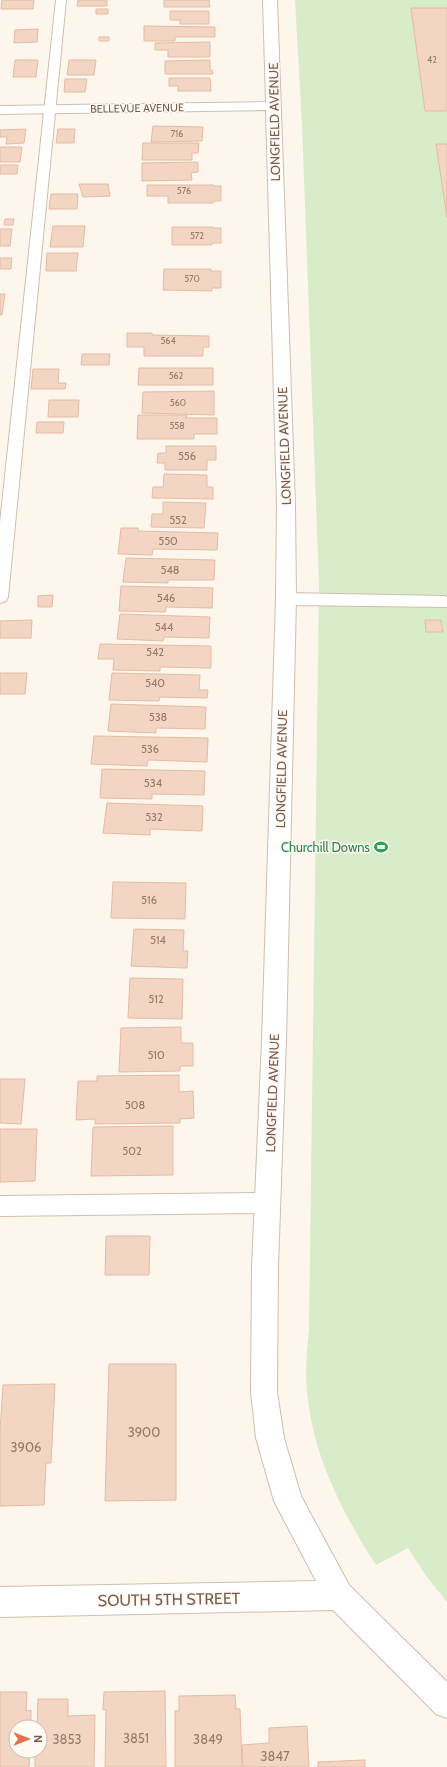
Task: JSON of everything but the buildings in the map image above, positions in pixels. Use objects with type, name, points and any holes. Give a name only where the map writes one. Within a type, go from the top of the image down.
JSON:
[{"type":"street","name":"LONGFIELD AVENUE","points":[[270,0],[286,504],[286,599],[274,1040],[267,1203],[264,1392],[270,1438],[288,1501],[339,1595],[447,1703]]},
{"type":"street","name":"BELLEVUE AVENUE","points":[[0,110],[273,106]]},
{"type":"street","name":"SOUTH 5TH STREET","points":[[0,1602],[339,1595]]},
{"type":"lane","points":[[0,597],[60,0]]},
{"type":"lane","points":[[286,599],[444,602]]},
{"type":"lane","points":[[0,1206],[267,1203]]},
{"type":"green space","name":"Churchill Downs","points":[[295,0],[447,0],[447,1602],[426,1576],[408,1548],[376,1565],[352,1525],[331,1483],[310,1416],[306,1384],[309,1329],[319,584],[302,124]]},
{"type":"place","name":"Churchill Downs","points":[[381,847]]}]
